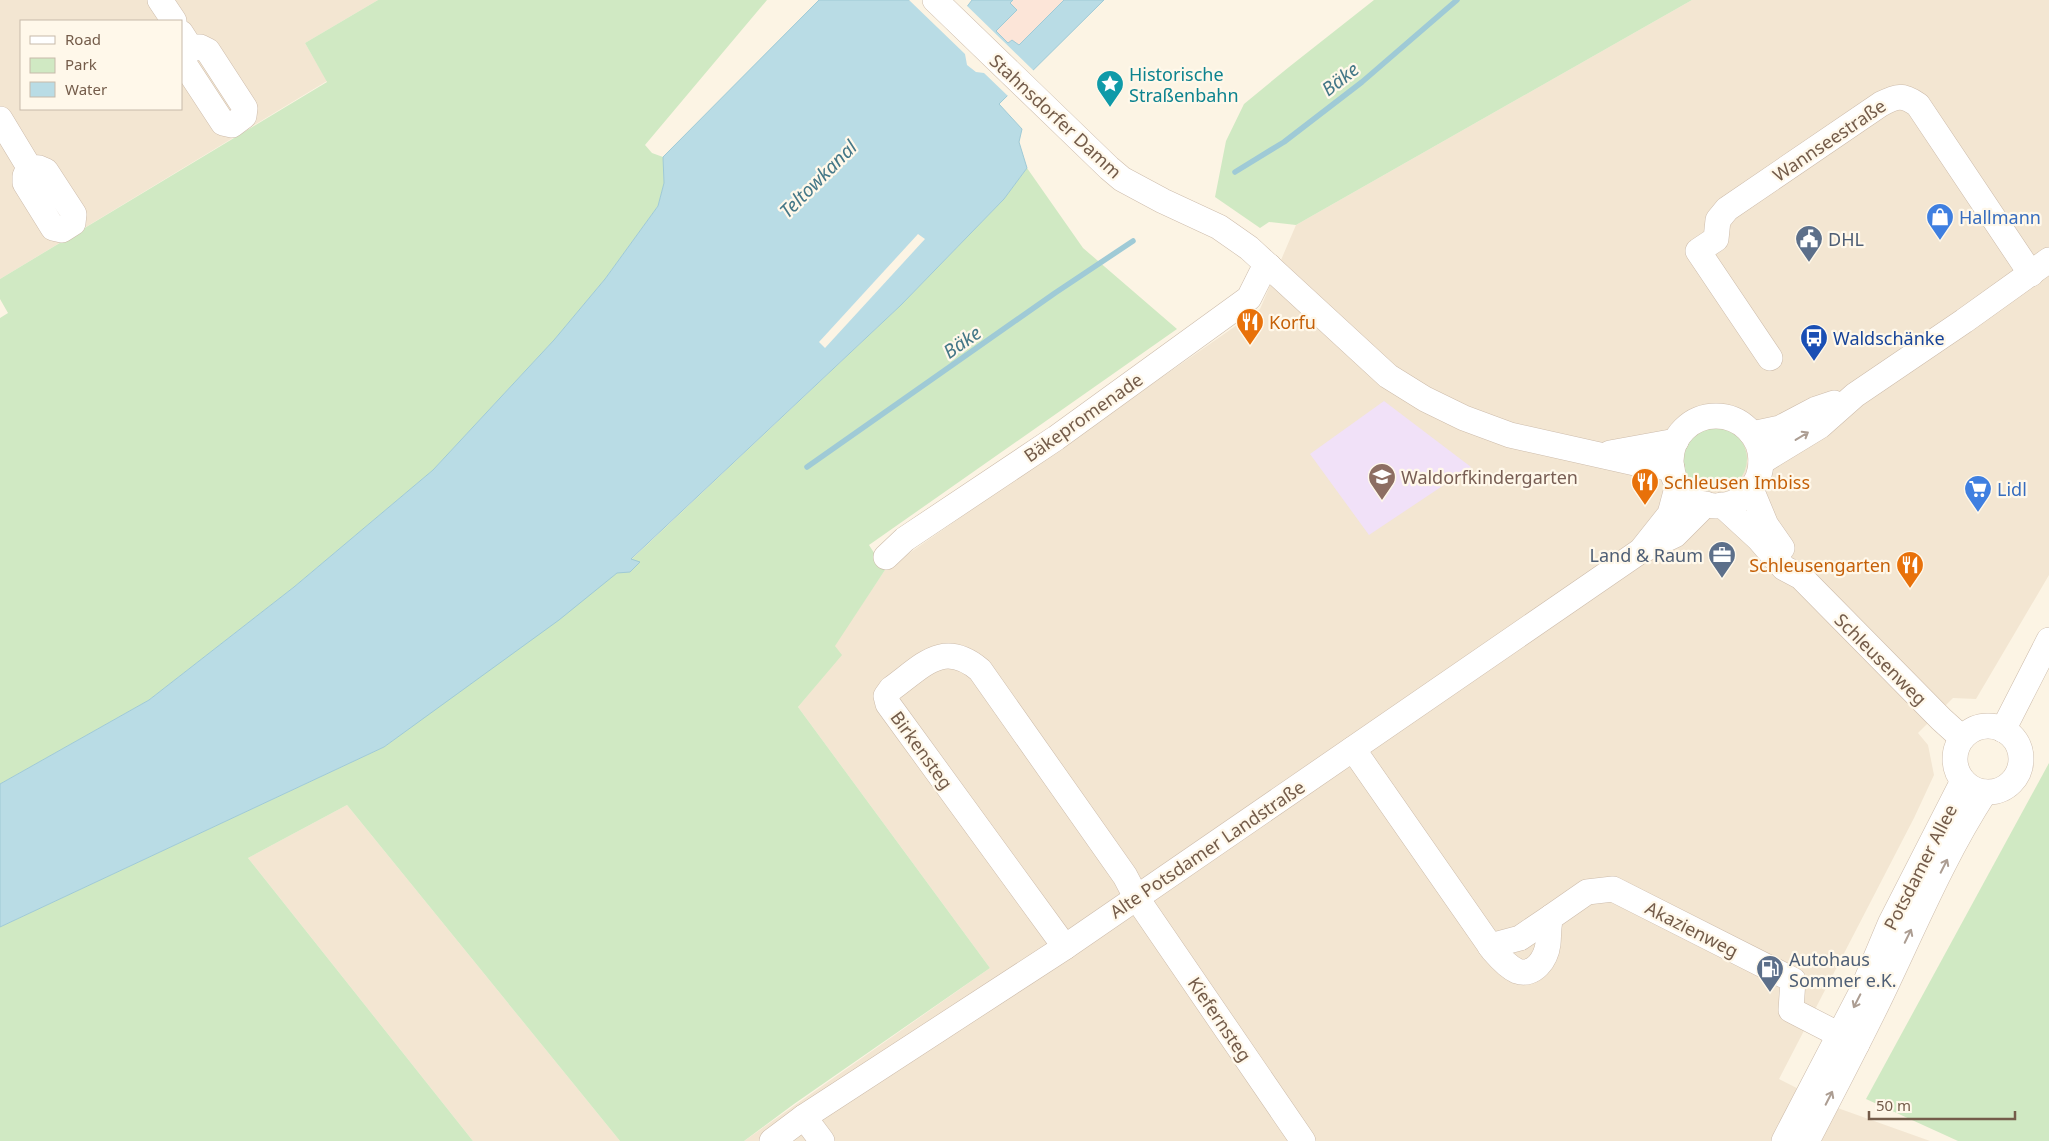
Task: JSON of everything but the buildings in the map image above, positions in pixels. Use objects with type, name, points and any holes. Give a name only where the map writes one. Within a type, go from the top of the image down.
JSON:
[{"type":"street","points":[[160,0],[173,20]]},
{"type":"street","name":"Stahnsdorfer Damm","points":[[935,0],[1089,151],[1122,178],[1163,201],[1219,227],[1249,248],[1269,266]]},
{"type":"street","name":"Wannseestraße","points":[[1770,358],[1698,251],[1716,239],[1718,220],[1726,209],[1881,104],[1895,97],[1907,98],[1918,105],[2032,272]]},
{"type":"street","points":[[0,119],[38,169]]},
{"type":"street","points":[[1761,462],[1820,426],[1855,395],[1964,322],[2032,272],[1949,182]]},
{"type":"street","points":[[1269,266],[1388,376],[1425,398],[1464,418],[1510,436],[1644,465],[1675,476]]},
{"type":"street","name":"Bäkepromenade","points":[[886,557],[905,539],[1056,438],[1249,298],[1261,274],[1269,266]]},
{"type":"street","points":[[1752,434],[1780,428],[1816,409],[1855,395]]},
{"type":"street","points":[[1718,416],[1731,418],[1743,424],[1752,434],[1759,447],[1761,462],[1758,476],[1751,489],[1743,496],[1714,504],[1695,500],[1685,493],[1675,476],[1672,454],[1676,441],[1684,430],[1694,422],[1706,417],[1718,416]]},
{"type":"street","points":[[1598,455],[1676,441]]},
{"type":"street","name":"Alte Potsdamer Landstraße","points":[[1640,552],[1670,514],[1675,476]]},
{"type":"street","name":"Schleusenweg","points":[[1751,489],[1766,525],[1801,577],[1962,738]]},
{"type":"street","name":"Alte Potsdamer Landstraße","points":[[772,1141],[804,1117],[1065,947],[1640,552],[1675,535],[1714,504]]},
{"type":"street","name":"Schleusenweg","points":[[1714,504],[1759,539],[1784,568],[1801,577]]},
{"type":"street","points":[[2003,730],[2049,640]]},
{"type":"street","name":"Birkensteg","points":[[1065,947],[888,704],[886,696],[890,689],[939,656],[950,654],[976,666],[1125,876],[1136,897]]},
{"type":"street","points":[[1981,727],[2003,730],[2012,737],[2018,746],[2019,768],[2014,778],[2006,786],[1996,791],[1985,792],[1969,786],[1958,773],[1955,755],[1962,738],[1971,731],[1981,727]]},
{"type":"street","points":[[1352,749],[1490,946],[1504,961],[1517,971],[1530,971],[1542,963],[1548,944],[1548,929],[1551,916]]},
{"type":"street","name":"Potsdamer Allee","points":[[1807,1141],[1848,1040],[1862,993],[1890,924],[1963,781]]},
{"type":"street","name":"Potsdamer Allee","points":[[1784,1141],[1848,1040],[1908,934],[1967,819],[1985,792]]},
{"type":"street","name":"Akazienweg","points":[[1490,946],[1520,938],[1587,892],[1613,889],[1793,980],[1791,1010],[1848,1040]]},
{"type":"street","name":"Kiefernsteg","points":[[1136,897],[1303,1141]]},
{"type":"street","points":[[804,1117],[822,1141]]},
{"type":"shaded area","points":[[0,0],[378,0],[305,43],[327,81],[0,279]]},
{"type":"shaded area","points":[[1013,0],[1064,0],[1019,46],[1008,44],[996,31],[1017,10],[1010,3]]},
{"type":"shaded area","points":[[1692,0],[2049,0],[2049,575],[1976,699],[1953,698],[1918,733],[1928,745],[1934,775],[1914,818],[1779,1079],[1832,1106],[1930,1141],[744,1141],[990,968],[798,707],[841,655],[834,646],[885,570],[1260,309],[1296,225]]},
{"type":"shaded area","name":"Waldorfkindergarten","points":[[1384,401],[1471,467],[1369,535],[1310,454]]},
{"type":"shaded area","points":[[347,805],[620,1141],[473,1141],[248,858]]},
{"type":"green space","points":[[378,0],[767,0],[645,145],[652,153],[663,157],[664,183],[658,206],[605,279],[554,340],[433,470],[294,587],[149,700],[0,784],[0,318],[8,313],[0,299],[0,279],[327,82],[305,43]]},
{"type":"green space","points":[[1374,0],[1692,0],[1296,225],[1269,222],[1260,228],[1215,197],[1226,141],[1244,104]]},
{"type":"green space","points":[[1027,168],[1083,248],[1177,329],[869,545],[885,570],[835,646],[842,655],[798,707],[990,968],[794,1104],[744,1141],[620,1141],[347,805],[248,858],[473,1141],[0,1141],[0,927],[384,747],[617,573],[901,305],[1004,199]]},
{"type":"green space","points":[[1715,427],[1733,433],[1741,441],[1747,459],[1741,477],[1733,485],[1715,491],[1697,485],[1689,477],[1683,459],[1689,441],[1697,433]]},
{"type":"green space","points":[[2049,763],[2049,1141],[1958,1141],[1866,1099]]},
{"type":"water","name":"Teltowkanal","points":[[819,0],[957,0],[966,8],[972,0],[1013,0],[1010,3],[1017,10],[996,31],[1008,43],[1012,40],[1019,45],[1064,0],[1104,0],[999,104],[1022,129],[1019,142],[1027,168],[1004,199],[901,305],[631,559],[640,562],[630,572],[617,573],[559,620],[384,747],[0,927],[0,784],[149,700],[294,587],[433,470],[554,340],[605,279],[658,206],[664,183],[663,157]]},
{"type":"pier","points":[[909,0],[961,0],[1035,72],[1009,97],[984,73],[976,72],[967,65],[965,54]]},
{"type":"pier","points":[[918,234],[925,239],[825,348],[819,342]]},
{"type":"waterway","name":"Bäke","points":[[1235,172],[1284,142],[1362,82],[1457,0]]},
{"type":"waterway","name":"Bäke","points":[[807,467],[1055,293],[1133,241]]},
{"type":"place","name":"Historische Straßenbahn","points":[[1110,108]]},
{"type":"place","name":"Hallmann","points":[[1940,241]]},
{"type":"place","name":"DHL","points":[[1809,263]]},
{"type":"place","name":"Korfu","points":[[1250,346]]},
{"type":"place","name":"Waldschänke","points":[[1814,362]]},
{"type":"place","name":"Waldorfkindergarten","points":[[1382,501]]},
{"type":"place","name":"Schleusen Imbiss","points":[[1645,506]]},
{"type":"place","name":"Lidl","points":[[1978,513]]},
{"type":"place","name":"Land & Raum","points":[[1722,579]]},
{"type":"place","name":"Schleusengarten","points":[[1910,589]]},
{"type":"place","name":"Autohaus Sommer e.K.","points":[[1770,993]]}]
